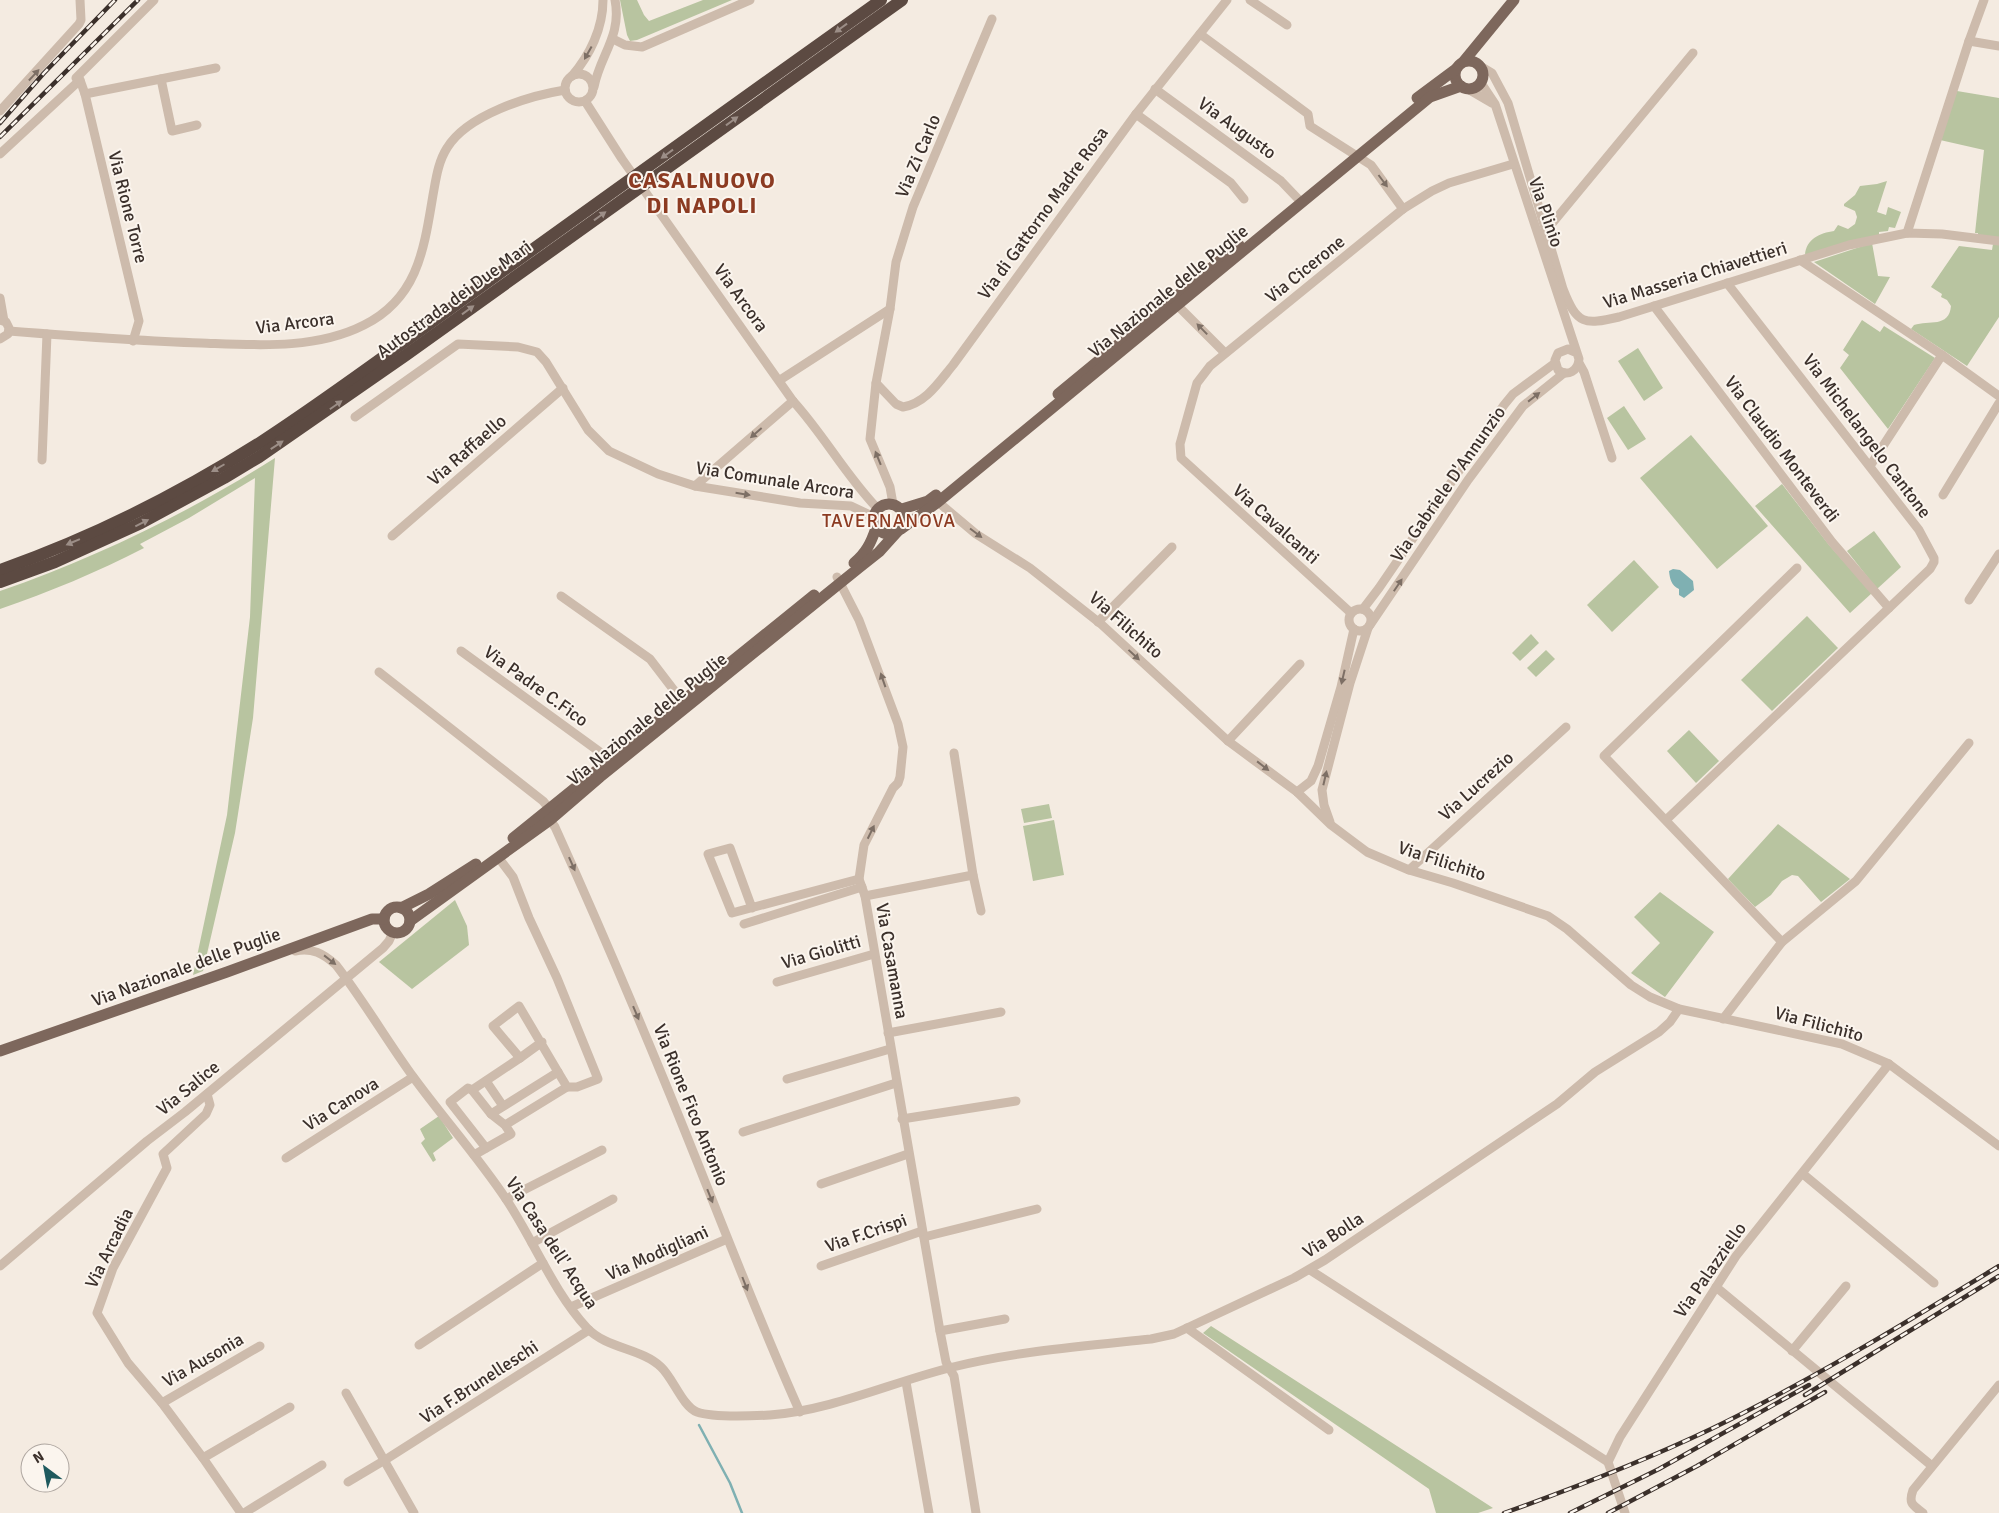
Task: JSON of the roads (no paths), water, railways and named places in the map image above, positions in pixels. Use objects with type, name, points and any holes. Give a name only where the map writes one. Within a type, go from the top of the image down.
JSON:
[{"type":"highway","name":"Autostrada dei Due Mari","points":[[0,570],[60,547],[136,513],[260,443],[881,0]]},
{"type":"highway","name":"Autostrada dei Due Mari","points":[[0,582],[55,562],[141,523],[224,478],[296,433],[902,0]]},
{"type":"main road","name":"Via Nazionale delle Puglie","points":[[1355,154],[1419,96],[1460,65],[1514,0]]},
{"type":"main road","points":[[1480,65],[1471,60],[1460,65],[1455,79],[1464,88],[1473,89],[1482,82],[1480,65],[1482,50],[1522,0]]},
{"type":"main road","name":"Via Nazionale delle Puglie","points":[[410,921],[498,857],[611,763],[839,580],[879,552],[899,531],[936,500],[1355,154],[1430,97],[1464,88]]},
{"type":"main road","name":"Via Nazionale delle Puglie","points":[[897,507],[936,500]]},
{"type":"main road","points":[[885,504],[897,507],[905,519],[899,531],[884,533],[876,526],[874,516],[878,509],[885,504]]},
{"type":"main road","name":"Via Nazionale delle Puglie","points":[[839,580],[863,556],[871,543],[876,526]]},
{"type":"main road","name":"Via Nazionale delle Puglie","points":[[401,908],[429,894],[490,856],[550,814]]},
{"type":"main road","points":[[401,908],[407,913],[410,921],[404,931],[393,932],[385,926],[384,919],[390,909],[401,908]]},
{"type":"main road","name":"Via Nazionale delle Puglie","points":[[0,1051],[372,919],[384,919]]},
{"type":"street","points":[[0,110],[81,20],[80,0]]},
{"type":"street","points":[[0,154],[80,80],[76,78],[154,0]]},
{"type":"street","points":[[603,0],[593,43],[581,65],[566,82],[565,90],[572,101],[585,101],[592,96],[601,61],[613,39],[616,15],[614,0]]},
{"type":"street","name":"Via di Gattorno Madre Rosa","points":[[876,383],[896,404],[903,407],[920,401],[927,395],[957,359],[1136,114],[1227,0]]},
{"type":"street","points":[[1250,0],[1287,25]]},
{"type":"street","points":[[1907,233],[1969,40],[1984,0]]},
{"type":"street","points":[[613,39],[625,45],[642,46],[748,1]]},
{"type":"street","name":"Via Zi Carlo","points":[[897,507],[870,439],[876,383],[890,310],[896,262],[913,207],[992,19]]},
{"type":"street","points":[[1200,34],[1308,114],[1310,126],[1371,165],[1404,209]]},
{"type":"street","points":[[1969,40],[1999,46]]},
{"type":"street","points":[[1545,232],[1693,53]]},
{"type":"street","points":[[1480,65],[1492,73],[1501,90]]},
{"type":"street","points":[[85,94],[216,68]]},
{"type":"street","points":[[572,76],[580,74],[588,76],[594,87]]},
{"type":"street","points":[[161,79],[172,131],[197,125]]},
{"type":"street","name":"Via Rione Torre","points":[[80,80],[85,94],[139,321],[133,341]]},
{"type":"street","points":[[1482,82],[1501,90]]},
{"type":"street","name":"Via Plinio","points":[[1482,82],[1494,104],[1575,352],[1584,372],[1612,458]]},
{"type":"street","points":[[1464,88],[1494,104]]},
{"type":"street","name":"Via Augusto","points":[[1155,89],[1281,180],[1299,200]]},
{"type":"street","name":"Via Arcora","points":[[9,331],[133,341],[253,345],[323,340],[347,333],[381,315],[398,301],[412,279],[421,260],[438,168],[446,149],[459,132],[480,118],[525,99],[565,90]]},
{"type":"street","name":"Via Masseria Chiavettieri","points":[[1501,90],[1508,103],[1545,232],[1570,307],[1580,318],[1594,323],[1849,245],[1907,233],[1942,234],[1999,241]]},
{"type":"street","name":"Via Arcora","points":[[585,101],[622,160],[780,380],[793,401],[807,416],[867,498],[878,509]]},
{"type":"street","points":[[1136,114],[1231,183],[1244,199]]},
{"type":"street","name":"Via Cicerone","points":[[1181,458],[1180,444],[1197,383],[1210,366],[1404,209],[1432,191],[1449,183],[1513,164]]},
{"type":"street","points":[[1800,260],[1942,355],[1999,396]]},
{"type":"street","name":"Via Michelangelo Cantone","points":[[1726,283],[1919,530],[1934,558],[1930,569],[1889,608]]},
{"type":"street","points":[[0,298],[2,320],[8,325],[9,331],[6,336],[0,339]]},
{"type":"street","points":[[1175,303],[1225,353]]},
{"type":"street","name":"Via Claudio Monteverdi","points":[[1654,306],[1832,542],[1889,608]]},
{"type":"street","points":[[780,380],[890,310]]},
{"type":"street","points":[[1569,329],[1564,350],[1556,356],[1555,363],[1558,370],[1564,373],[1572,372],[1579,363]]},
{"type":"street","points":[[42,460],[47,334]]},
{"type":"street","name":"Via Comunale Arcora","points":[[355,417],[458,344],[518,347],[537,352],[546,362],[588,430],[609,451],[658,474],[694,486],[800,503],[851,506],[868,514],[876,526]]},
{"type":"street","points":[[1564,350],[1575,352]]},
{"type":"street","points":[[1870,466],[1942,355]]},
{"type":"street","name":"Via Gabriele D'Annunzio","points":[[1363,609],[1504,405],[1514,394],[1555,363]]},
{"type":"street","name":"Via Gabriele D'Annunzio","points":[[1331,825],[1324,805],[1322,790],[1350,683],[1369,627],[1468,480],[1523,406],[1564,373]]},
{"type":"street","name":"Via Raffaello","points":[[392,536],[563,388]]},
{"type":"street","points":[[694,486],[793,401]]},
{"type":"street","points":[[1943,495],[1999,403]]},
{"type":"street","name":"Via Cavalcanti","points":[[1181,458],[1351,613]]},
{"type":"street","name":"Via Filichito","points":[[936,500],[976,534],[1030,568],[1098,622],[1228,741],[1297,792],[1331,825],[1367,852],[1409,870],[1548,916],[1567,929],[1631,985],[1650,997],[1679,1009],[1842,1044],[1888,1064],[1999,1146]]},
{"type":"street","points":[[1098,622],[1172,547]]},
{"type":"street","points":[[1969,600],[1999,554]]},
{"type":"street","points":[[1782,942],[1604,756],[1797,568]]},
{"type":"street","name":"Via Casamanna","points":[[839,580],[859,620],[880,672],[898,724],[903,747],[898,783],[893,788],[864,845],[862,887],[940,1331],[946,1362],[954,1376],[976,1513]]},
{"type":"street","points":[[561,596],[650,659],[685,705]]},
{"type":"street","points":[[1666,820],[1889,608]]},
{"type":"street","points":[[1363,609],[1371,617],[1369,627],[1361,631],[1354,629],[1350,625],[1349,619],[1351,613],[1355,610],[1363,609]]},
{"type":"street","points":[[1297,792],[1312,781],[1318,766],[1341,687],[1354,629]]},
{"type":"street","name":"Via Padre C.Fico","points":[[461,651],[604,755],[611,763]]},
{"type":"street","points":[[1228,741],[1300,664]]},
{"type":"street","name":"Via Rione Fico Antonio","points":[[379,672],[543,801],[556,827],[668,1089],[762,1327],[800,1412]]},
{"type":"street","name":"Via Lucrezio","points":[[1409,870],[1566,727]]},
{"type":"street","points":[[1723,1019],[1782,942],[1856,881],[1969,743]]},
{"type":"street","points":[[954,753],[973,875],[981,911]]},
{"type":"street","points":[[752,908],[730,848],[708,854],[732,914],[752,908],[862,887],[973,875]]},
{"type":"street","points":[[498,857],[512,877],[598,1079],[577,1087],[567,1087],[505,1125]]},
{"type":"street","points":[[744,924],[862,887]]},
{"type":"street","name":"Via Salice","points":[[0,1266],[147,1141],[207,1094],[383,948],[393,932]]},
{"type":"street","name":"Via Casa dell' Acqua","points":[[275,954],[287,954],[303,949],[328,957],[336,965],[413,1077],[506,1199],[560,1292],[589,1330],[609,1342],[649,1358],[660,1366],[674,1382],[687,1405],[697,1412],[719,1415],[766,1415],[800,1412]]},
{"type":"street","name":"Via Giolitti","points":[[777,982],[874,954]]},
{"type":"street","points":[[520,1058],[492,1026],[519,1006],[567,1087]]},
{"type":"street","name":"Via Bolla","points":[[800,1412],[950,1368],[1008,1355],[1151,1339],[1174,1334],[1310,1270],[1498,1145],[1557,1104],[1595,1072],[1659,1032],[1670,1022],[1679,1009]]},
{"type":"street","points":[[888,1033],[1000,1012]]},
{"type":"street","points":[[472,1090],[542,1042]]},
{"type":"street","points":[[787,1079],[890,1049]]},
{"type":"street","name":"Via Palazziello","points":[[1608,1462],[1620,1437],[1736,1256],[1888,1064]]},
{"type":"street","points":[[491,1114],[558,1072]]},
{"type":"street","name":"Via Canova","points":[[286,1158],[413,1077]]},
{"type":"street","points":[[486,1081],[503,1106]]},
{"type":"street","points":[[744,1132],[896,1083]]},
{"type":"street","points":[[474,1155],[511,1134],[505,1125],[491,1114],[472,1090],[468,1088],[450,1102],[486,1148]]},
{"type":"street","name":"Via Arcadia","points":[[207,1094],[210,1105],[206,1114],[163,1154],[166,1168],[114,1268],[97,1313],[128,1363],[162,1403],[242,1513]]},
{"type":"street","points":[[902,1120],[1016,1101]]},
{"type":"street","points":[[506,1199],[602,1150]]},
{"type":"street","points":[[821,1184],[908,1154]]},
{"type":"street","points":[[1802,1174],[1934,1283]]},
{"type":"street","points":[[532,1243],[614,1198]]},
{"type":"street","name":"Via F.Crispi","points":[[821,1266],[923,1234],[1037,1209]]},
{"type":"street","name":"Via Modigliani","points":[[571,1308],[728,1239]]},
{"type":"street","points":[[419,1345],[543,1263]]},
{"type":"street","points":[[1310,1270],[1608,1462],[1625,1513]]},
{"type":"street","points":[[1792,1351],[1846,1286]]},
{"type":"street","points":[[1716,1287],[1932,1466]]},
{"type":"street","points":[[940,1331],[1005,1319]]},
{"type":"street","points":[[1187,1328],[1329,1430]]},
{"type":"street","name":"Via F.Brunelleschi","points":[[348,1482],[589,1330]]},
{"type":"street","name":"Via Ausonia","points":[[162,1403],[260,1346]]},
{"type":"street","points":[[906,1382],[929,1513]]},
{"type":"street","points":[[1923,1513],[1912,1504],[1910,1498],[1913,1490],[1999,1386]]},
{"type":"street","points":[[346,1393],[414,1513]]},
{"type":"street","points":[[203,1458],[290,1407]]},
{"type":"street","points":[[242,1513],[322,1464]]},
{"type":"water","points":[[1673,569],[1680,570],[1693,581],[1694,590],[1684,598],[1679,595],[1679,589],[1671,582],[1669,571]]},
{"type":"waterway","points":[[699,1425],[730,1483],[742,1513]]},
{"type":"railway","points":[[0,123],[44,73],[115,0]]},
{"type":"railway","points":[[0,137],[138,0]]},
{"type":"railway","points":[[1504,1513],[1609,1474],[1748,1411],[1893,1330],[1999,1266]]},
{"type":"railway","points":[[1805,1395],[1999,1276]]},
{"type":"railway","points":[[1570,1513],[1659,1469],[1809,1385]]},
{"type":"railway","points":[[1608,1513],[1697,1466],[1825,1392]]},
{"type":"district","name":"CASALNUOVO DI NAPOLI","points":[[702,192]]},
{"type":"district","name":"TAVERNANOVA","points":[[889,520]]}]
